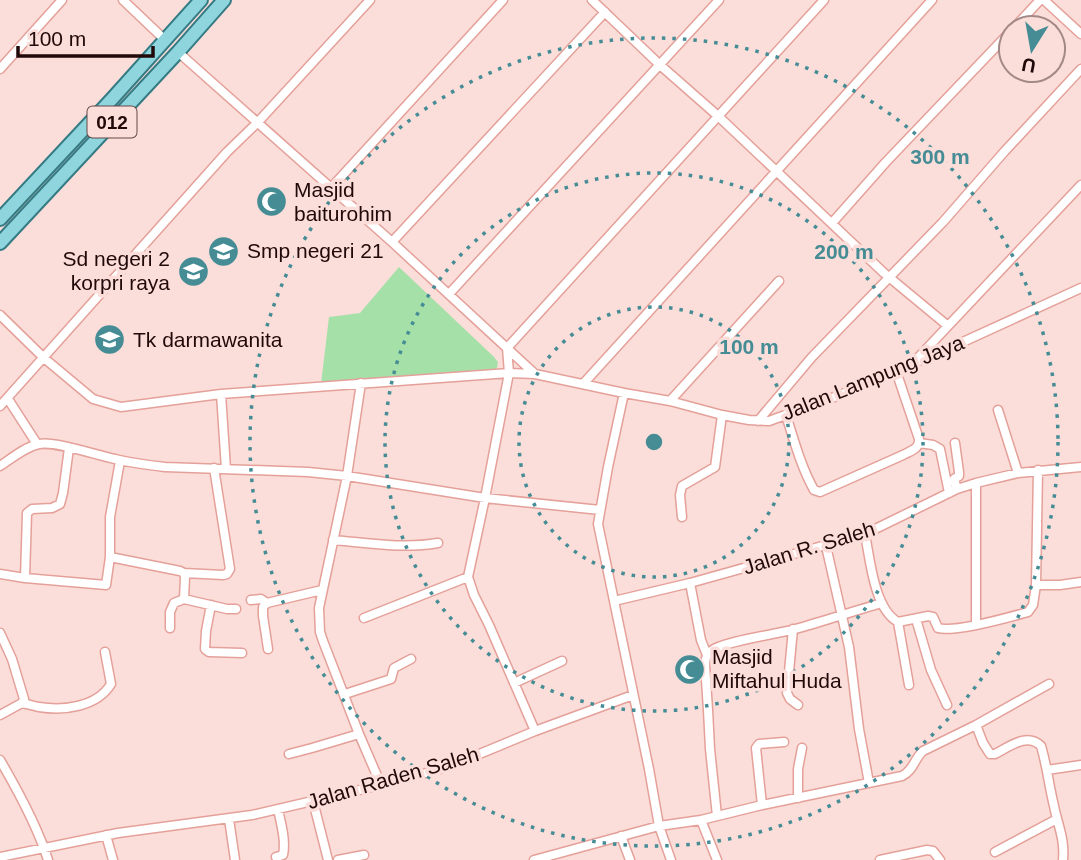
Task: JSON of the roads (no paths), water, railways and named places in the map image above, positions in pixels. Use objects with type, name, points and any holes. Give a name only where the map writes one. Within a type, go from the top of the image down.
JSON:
[{"type":"main road","points":[[165,40],[201,0]]},
{"type":"main road","name":"012","points":[[0,243],[225,0]]},
{"type":"main road","name":"012","points":[[0,219],[165,40]]},
{"type":"main road","points":[[74,139],[79,148],[88,150]]},
{"type":"main road","points":[[54,161],[63,163],[66,172]]},
{"type":"street","points":[[0,69],[62,0]]},
{"type":"street","points":[[123,0],[165,40]]},
{"type":"street","points":[[0,406],[227,152],[370,0]]},
{"type":"street","points":[[331,188],[503,0]]},
{"type":"street","points":[[592,0],[889,276],[948,326]]},
{"type":"street","points":[[449,294],[719,0]]},
{"type":"street","points":[[535,731],[468,576],[509,373],[507,348],[824,0]]},
{"type":"street","points":[[583,384],[932,0]]},
{"type":"street","points":[[1028,14],[1042,0],[1081,34]]},
{"type":"street","points":[[392,242],[605,12]]},
{"type":"street","points":[[832,223],[886,162],[997,47]]},
{"type":"street","points":[[178,52],[392,242],[535,374]]},
{"type":"street","points":[[758,421],[1081,69]]},
{"type":"street","points":[[911,365],[1081,185]]},
{"type":"street","points":[[670,401],[779,281]]},
{"type":"street","name":"Jalan Lampung Jaya","points":[[0,315],[44,358],[93,399],[112,405],[133,406],[221,394],[509,373],[535,374],[670,401],[722,415],[769,421],[911,365],[1081,289]]},
{"type":"street","points":[[896,371],[919,443]]},
{"type":"street","points":[[361,383],[347,476],[319,608],[320,632],[381,785]]},
{"type":"street","points":[[624,393],[598,524],[659,826],[671,860]]},
{"type":"street","points":[[221,394],[226,469]]},
{"type":"street","points":[[8,399],[37,444]]},
{"type":"street","points":[[998,410],[1018,473]]},
{"type":"street","points":[[682,517],[682,486],[715,467],[722,415]]},
{"type":"street","points":[[786,415],[813,489],[818,492],[903,455],[915,449],[919,443]]},
{"type":"street","points":[[919,443],[940,449],[953,491]]},
{"type":"street","points":[[953,491],[954,479],[959,472],[955,443]]},
{"type":"street","points":[[0,466],[37,444],[52,444],[120,461],[165,467],[278,470],[347,476],[485,498],[600,510]]},
{"type":"street","points":[[26,578],[28,512],[60,504],[69,448]]},
{"type":"street","points":[[0,573],[105,586],[110,558],[110,517],[120,461]]},
{"type":"street","name":"Jalan R. Saleh","points":[[614,601],[690,583],[865,534],[953,491],[976,483],[1018,473],[1081,467]]},
{"type":"street","points":[[110,558],[184,573],[227,574],[230,569],[214,468]]},
{"type":"street","points":[[865,534],[877,592],[891,618],[898,622],[933,617],[938,628],[944,630],[1028,612],[1033,605],[1036,586],[1038,470]]},
{"type":"street","points":[[976,483],[976,624]]},
{"type":"street","points":[[333,540],[405,546],[438,543]]},
{"type":"street","points":[[826,545],[854,676],[859,729],[869,783]]},
{"type":"street","points":[[184,573],[184,599]]},
{"type":"street","points":[[363,618],[468,576]]},
{"type":"street","points":[[1036,586],[1081,582]]},
{"type":"street","points":[[690,583],[707,655]]},
{"type":"street","points":[[268,649],[263,607],[267,603],[322,590]]},
{"type":"street","points":[[170,628],[170,612],[174,603],[184,599],[236,609]]},
{"type":"street","points":[[251,600],[263,600],[267,603]]},
{"type":"street","points":[[717,816],[710,749],[705,665],[707,655],[712,649],[728,644],[793,629],[882,603]]},
{"type":"street","points":[[211,605],[205,649],[209,652],[242,653]]},
{"type":"street","points":[[916,620],[931,670],[947,705]]},
{"type":"street","points":[[898,622],[909,685]]},
{"type":"street","points":[[793,629],[787,693],[798,705]]},
{"type":"street","points":[[0,633],[24,695],[23,703]]},
{"type":"street","points":[[0,715],[23,703],[39,707],[67,708],[96,699],[111,684],[105,652]]},
{"type":"street","points":[[345,694],[391,679],[394,668],[411,659]]},
{"type":"street","points":[[514,683],[562,661]]},
{"type":"street","points":[[534,860],[659,826],[701,820],[908,773],[923,751],[1049,684]]},
{"type":"street","name":"Jalan Raden Saleh","points":[[0,857],[106,835],[229,819],[381,785],[449,766],[633,695]]},
{"type":"street","points":[[976,725],[990,754],[1025,740],[1034,741],[1041,746],[1064,845],[1063,860]]},
{"type":"street","points":[[289,754],[359,734]]},
{"type":"street","points":[[762,805],[756,748],[759,744],[784,742]]},
{"type":"street","points":[[798,798],[798,769],[802,748]]},
{"type":"street","points":[[0,760],[4,774],[44,847],[48,860]]},
{"type":"street","points":[[1047,770],[1081,765]]},
{"type":"street","points":[[313,801],[328,860]]},
{"type":"street","points":[[276,857],[283,855],[284,851],[278,809]]},
{"type":"street","points":[[229,819],[235,860]]},
{"type":"street","points":[[995,852],[1057,819]]},
{"type":"street","points":[[701,820],[717,860]]},
{"type":"street","points":[[106,835],[113,860]]},
{"type":"street","points":[[621,836],[630,860]]},
{"type":"street","points":[[880,860],[928,850],[933,851],[940,860]]},
{"type":"street","points":[[338,860],[364,855]]},
{"type":"place","name":"Masjid baiturohim","points":[[271,202]]},
{"type":"place","name":"Smp negeri 21","points":[[224,251]]},
{"type":"place","name":"Sd negeri 2 korpri raya","points":[[193,271]]},
{"type":"place","name":"Tk darmawanita","points":[[110,340]]},
{"type":"place","name":"Masjid Miftahul Huda","points":[[689,669]]}]
